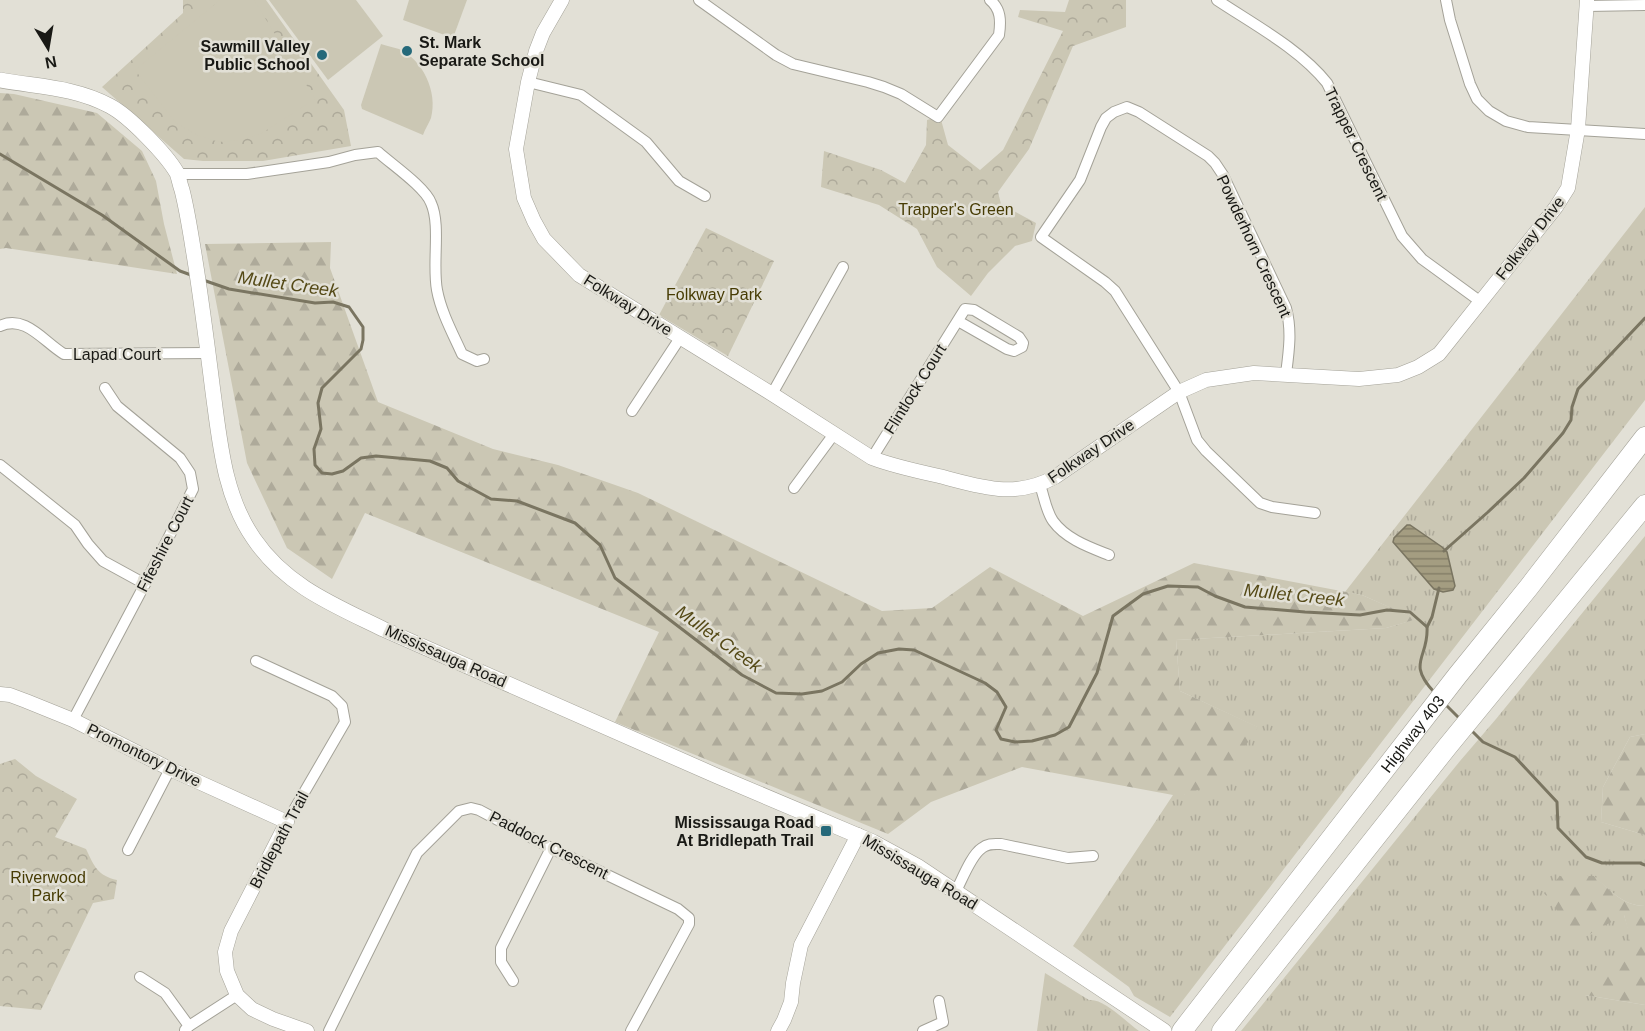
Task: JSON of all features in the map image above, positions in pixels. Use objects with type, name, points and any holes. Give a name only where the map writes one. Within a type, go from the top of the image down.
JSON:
[{"type":"highway","name":"Highway 403","points":[[1182,1031],[1645,437]]},
{"type":"highway","points":[[1222,1031],[1447,747],[1645,505]]},
{"type":"main road","name":"Mississauga Road","points":[[0,80],[74,91],[111,106],[155,145],[177,174],[188,217],[220,442],[228,482],[239,513],[255,541],[288,576],[306,590],[331,604],[383,629],[717,776],[858,835],[898,855],[956,891],[1164,1031]]},
{"type":"street","name":"Folkway Drive","points":[[562,0],[543,33],[528,82],[516,149],[524,198],[544,239],[579,275],[872,458],[982,487],[1014,490],[1040,485],[1056,477],[1179,392],[1206,380],[1254,373],[1359,379],[1398,375],[1418,367],[1439,354],[1556,207],[1568,188],[1578,129],[1587,3]]},
{"type":"street","points":[[699,0],[776,55],[793,64],[884,87],[901,94],[938,117],[999,35],[999,11],[990,0]]},
{"type":"street","name":"Trapper Crescent","points":[[1217,0],[1316,69],[1327,83],[1402,236],[1422,259],[1480,302]]},
{"type":"street","points":[[1446,0],[1470,84],[1477,99],[1489,111],[1506,121],[1528,127],[1645,134]]},
{"type":"street","points":[[1587,3],[1645,6]]},
{"type":"street","points":[[528,82],[581,95],[646,142],[679,181],[705,196]]},
{"type":"street","name":"Powderhorn Crescent","points":[[1179,392],[1115,291],[1041,237],[1080,180],[1106,118],[1127,107],[1139,112],[1208,156],[1223,175],[1286,308],[1290,334],[1286,374]]},
{"type":"street","points":[[177,174],[247,174],[378,152],[424,192],[432,203],[436,236],[437,290],[444,314],[462,354],[477,361],[484,359]]},
{"type":"street","points":[[772,394],[843,267]]},
{"type":"street","points":[[965,309],[974,310],[1019,337],[1023,343],[1022,347],[1014,351],[1007,349],[958,321],[965,309]]},
{"type":"street","name":"Flintlock Court","points":[[872,458],[958,321]]},
{"type":"street","name":"Lapad Court","points":[[0,326],[19,322],[64,354],[208,353]]},
{"type":"street","points":[[632,411],[680,338]]},
{"type":"street","name":"Fifeshire Court","points":[[73,720],[193,489],[190,473],[180,458],[117,406],[105,388]]},
{"type":"street","points":[[1179,392],[1197,440],[1251,495],[1260,503],[1272,507],[1315,513]]},
{"type":"street","points":[[794,488],[834,434]]},
{"type":"street","points":[[0,465],[75,525],[103,561],[145,584]]},
{"type":"street","points":[[1040,485],[1052,519],[1060,529],[1077,542],[1109,555]]},
{"type":"street","name":"Bridlepath Trail","points":[[237,995],[227,971],[225,952],[231,931],[287,822],[345,722],[342,706],[332,696],[256,661]]},
{"type":"street","name":"Promontory Drive","points":[[0,694],[26,700],[73,720],[170,769],[287,822]]},
{"type":"street","points":[[128,850],[170,769]]},
{"type":"street","name":"Paddock Crescent","points":[[329,1031],[417,853],[459,811],[471,808],[678,909],[689,918],[689,924],[631,1031]]},
{"type":"street","points":[[778,1031],[791,1002],[801,945],[858,835]]},
{"type":"street","points":[[956,891],[974,856],[981,848],[991,844],[1068,858],[1093,855]]},
{"type":"street","points":[[513,981],[501,962],[501,948],[550,848]]},
{"type":"street","points":[[140,977],[165,993],[187,1028],[237,995],[252,1009],[307,1031]]},
{"type":"street","points":[[923,1031],[943,1022],[939,1001]]},
{"type":"green space","points":[[183,0],[266,0],[344,110],[351,146],[263,161],[184,159],[102,87],[183,13]]},
{"type":"green space","points":[[220,0],[254,0],[315,99],[262,133],[240,140],[219,142],[197,135],[176,123],[135,70]]},
{"type":"green space","name":"Sawmill Valley Public School","points":[[269,0],[356,0],[383,36],[328,80]]},
{"type":"green space","points":[[409,0],[467,0],[453,38],[403,20]]},
{"type":"green space","name":"Trapper's Green","points":[[1069,0],[1126,0],[1126,27],[1073,46],[1029,149],[998,192],[1001,204],[1036,223],[1032,241],[1015,246],[988,273],[971,296],[937,267],[917,229],[879,205],[821,187],[824,151],[881,170],[905,183],[926,145],[927,120],[940,116],[948,145],[980,170],[1003,150],[1063,31],[1018,17],[1020,10],[1065,12]]},
{"type":"green space","points":[[381,44],[408,54],[427,78],[433,108],[423,135],[362,109],[361,105]]},
{"type":"green space","points":[[0,93],[14,94],[97,113],[142,151],[156,181],[177,274],[6,248],[0,249]]},
{"type":"green space","points":[[1645,207],[1645,400],[1170,1017],[1134,996],[1129,987],[1073,946],[1173,795],[1184,795],[1257,727],[1180,691],[1176,640],[1386,628],[1416,619],[1362,595],[1345,592]]},
{"type":"green space","name":"Folkway Park","points":[[706,228],[774,261],[728,356],[659,315]]},
{"type":"green space","points":[[331,242],[330,268],[378,402],[493,449],[558,465],[638,493],[882,611],[932,608],[990,567],[1083,616],[1194,563],[1362,595],[1417,619],[1386,628],[1176,640],[1180,691],[1258,727],[1222,781],[1184,795],[1173,795],[1022,767],[931,802],[888,834],[615,722],[659,632],[365,513],[332,579],[287,548],[247,463],[205,244]]},
{"type":"green space","points":[[1645,536],[1645,734],[1630,737],[1603,787],[1601,822],[1645,835],[1645,906],[1623,900],[1593,876],[1624,915],[1631,938],[1585,995],[1645,1005],[1645,1031],[1241,1031],[1460,761]]},
{"type":"green space","points":[[1645,734],[1645,835],[1601,822],[1603,787],[1630,737]]},
{"type":"green space","name":"Riverwood Park","points":[[15,759],[36,776],[77,799],[55,837],[86,849],[101,873],[117,880],[114,899],[93,903],[41,1010],[0,1006],[0,764]]},
{"type":"green space","points":[[1560,876],[1594,876],[1623,900],[1645,906],[1645,1005],[1585,995],[1584,990],[1630,938],[1624,915],[1579,940],[1544,893]]},
{"type":"green space","points":[[1045,973],[1089,1000],[1095,1000],[1108,1007],[1139,1031],[1037,1031]]},
{"type":"shaded area","points":[[1407,525],[1447,552],[1455,586],[1453,590],[1443,592],[1434,589],[1393,542]]},
{"type":"waterway","name":"Mullet Creek","points":[[0,154],[102,215],[180,271],[191,275]]},
{"type":"waterway","name":"Mullet Creek","points":[[203,280],[229,289],[315,303],[333,302],[349,307],[363,327],[361,349],[322,388],[318,403],[321,429],[314,449],[315,465],[322,473],[332,474],[343,471],[361,458],[376,456],[430,461],[447,468],[458,481],[491,499],[517,501],[575,523],[600,545],[615,578],[742,675],[776,693],[802,694],[822,691],[842,682],[861,664],[878,653],[899,649],[914,650],[985,683],[997,692],[1006,707],[996,730],[1001,739],[1015,742],[1032,741],[1055,735],[1069,727],[1097,673],[1113,616],[1143,594],[1168,586],[1198,587],[1245,607],[1360,615],[1387,610],[1410,612],[1427,627],[1420,666],[1421,674],[1434,692]]},
{"type":"waterway","points":[[1444,551],[1524,478],[1563,433],[1571,420],[1572,407],[1578,389],[1645,318]]},
{"type":"waterway","points":[[1427,627],[1432,617],[1439,588]]},
{"type":"waterway","name":"Mullet Creek","points":[[1445,704],[1461,720]]},
{"type":"waterway","name":"Mullet Creek","points":[[1470,729],[1483,742],[1515,757],[1557,802],[1558,828],[1586,857],[1602,863],[1645,865]]},
{"type":"place","name":"St. Mark Separate School","points":[[407,51]]},
{"type":"place","name":"Sawmill Valley Public School","points":[[322,55]]},
{"type":"place","name":"Mississauga Road At Bridlepath Trail","points":[[826,831]]}]
